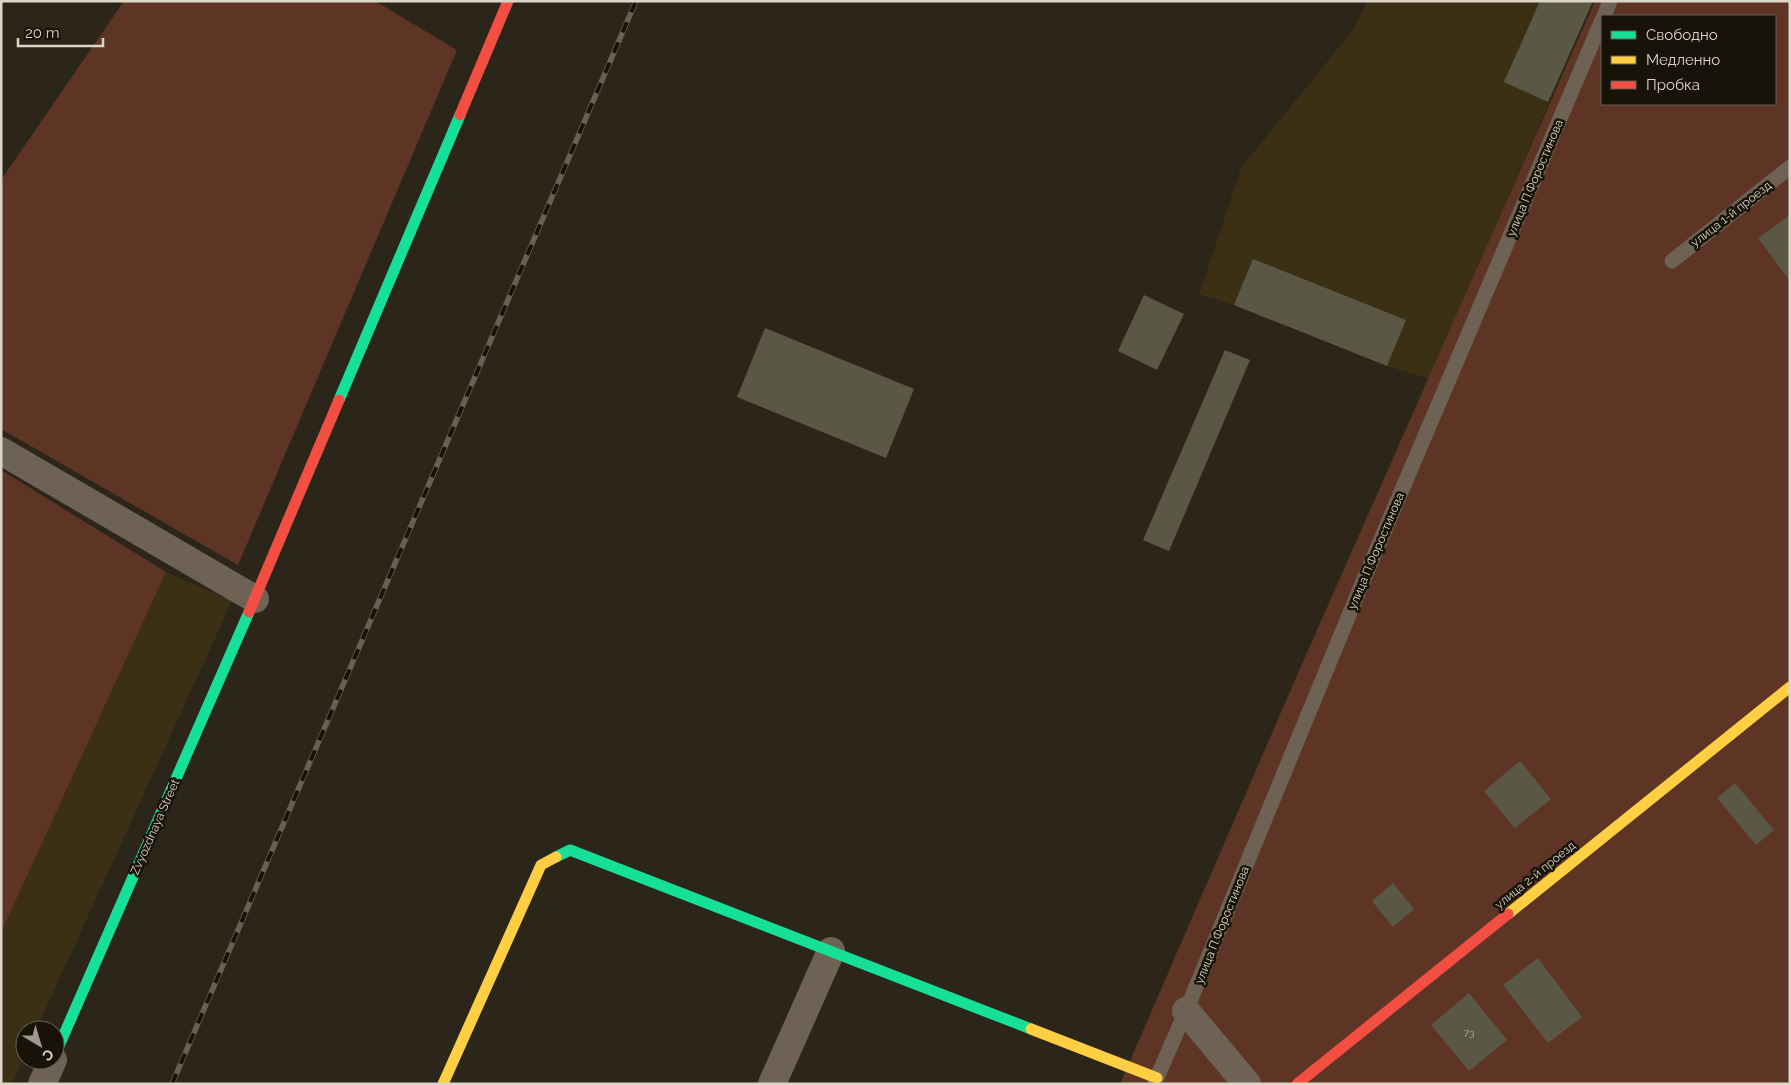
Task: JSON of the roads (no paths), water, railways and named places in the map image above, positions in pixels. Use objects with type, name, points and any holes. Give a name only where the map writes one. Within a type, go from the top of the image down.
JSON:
[{"type":"street","name":"Zvyozdnaya Street","points":[[65,1032],[255,599],[508,1]]},
{"type":"street","points":[[1,451],[255,599]]},
{"type":"street","name":"улица 2-й проезд","points":[[1297,1084],[1790,687]]},
{"type":"street","points":[[443,1084],[541,865],[570,850],[831,951],[1156,1081]]},
{"type":"street","points":[[772,1084],[831,951]]},
{"type":"street","points":[[1186,1012],[1247,1084]]},
{"type":"street","points":[[42,1084],[48,1070]]},
{"type":"lane","points":[[1604,15],[1610,1]]},
{"type":"lane","name":"улица П.Форостинова","points":[[1156,1081],[1361,586],[1601,22]]},
{"type":"lane","name":"улица 1-й проезд","points":[[1672,261],[1790,168]]},
{"type":"railway","points":[[172,1084],[636,1]]}]
